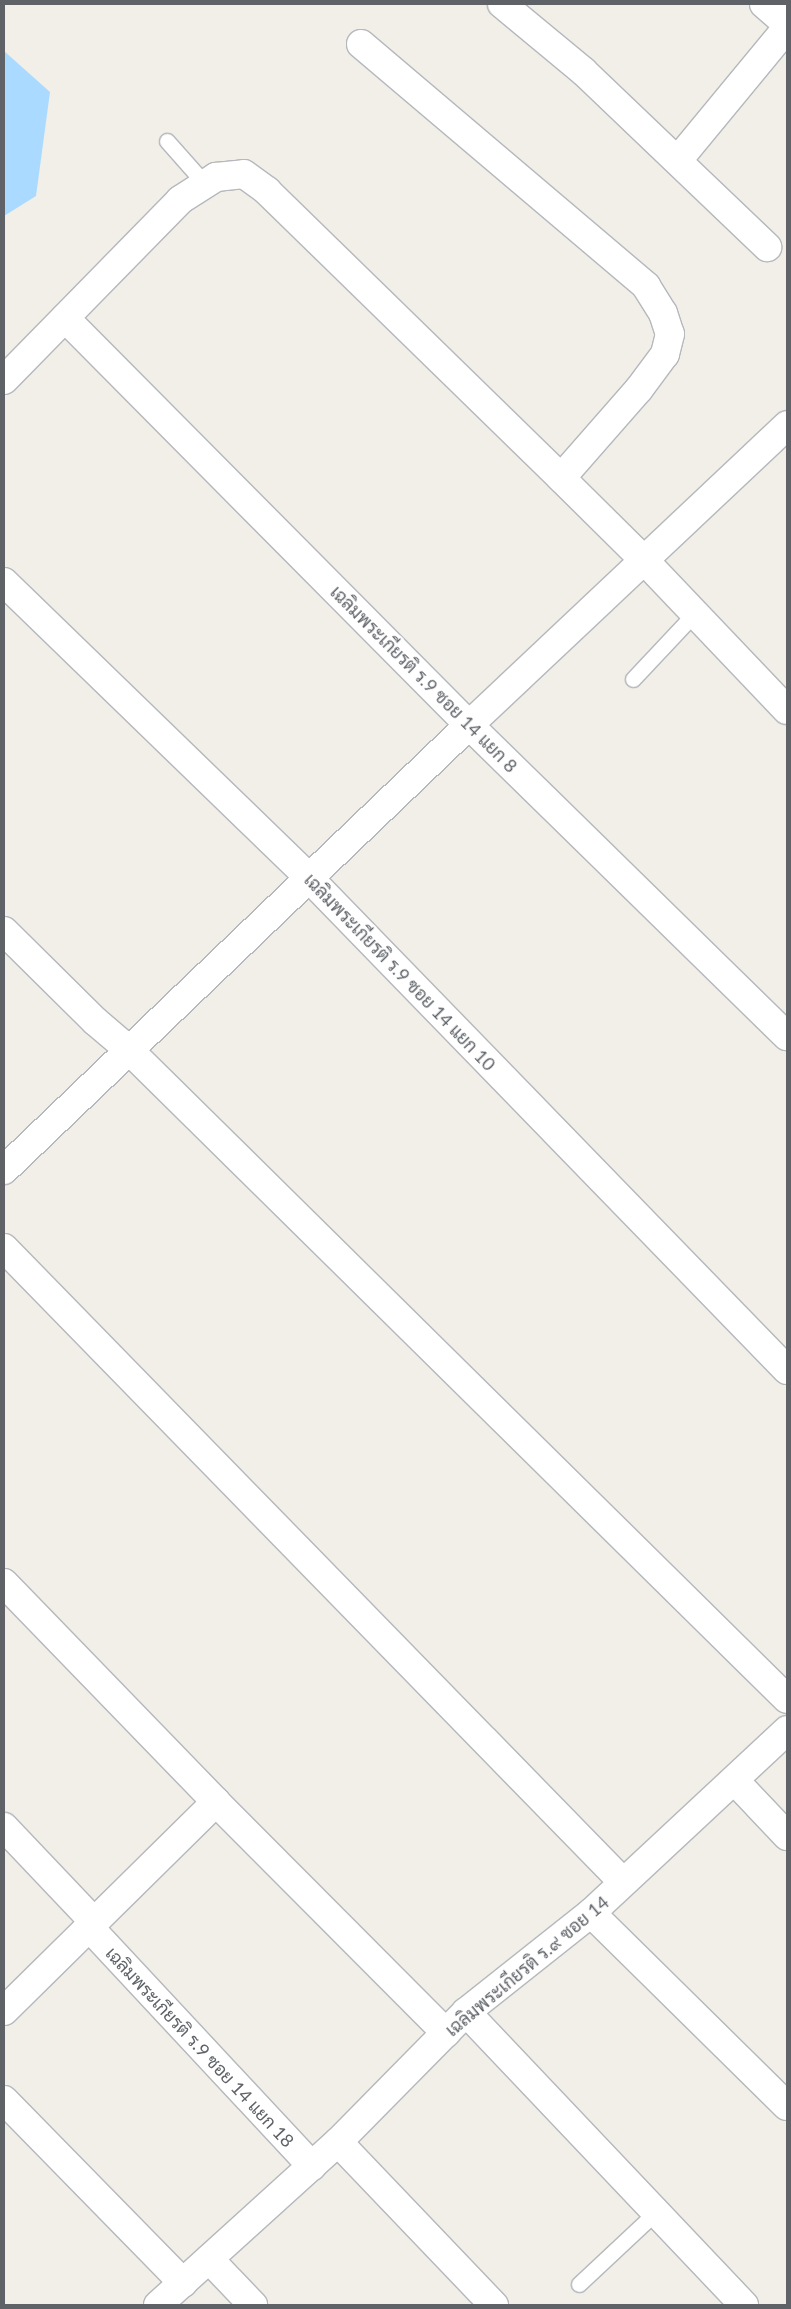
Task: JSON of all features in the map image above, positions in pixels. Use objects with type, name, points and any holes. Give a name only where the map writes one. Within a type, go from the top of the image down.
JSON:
[{"type":"street","points":[[502,4],[583,71],[767,247]]},
{"type":"street","points":[[764,4],[787,24]]},
{"type":"street","points":[[678,160],[787,28]]},
{"type":"street","points":[[361,44],[646,286],[662,313],[670,334],[664,354],[639,389],[561,478]]},
{"type":"street","points":[[4,380],[180,200],[216,177],[244,174],[267,191],[561,478],[644,560],[787,710]]},
{"type":"street","name":"เฉลิมพระเกียรติ ร.9 ซอย 14 แยก 8","points":[[65,318],[469,725],[787,1036]]},
{"type":"street","points":[[4,1170],[469,725],[787,425]]},
{"type":"street","name":"เฉลิมพระเกียรติ ร.9 ซอย 14 แยก 10","points":[[4,582],[310,878],[787,1370]]},
{"type":"street","points":[[4,931],[95,1021],[129,1050],[787,1699]]},
{"type":"street","points":[[4,1248],[623,1882]]},
{"type":"street","points":[[4,1583],[216,1802],[446,2033]]},
{"type":"street","name":"เฉลิมพระเกียรติ ร.๙ ซอย 14","points":[[158,2305],[338,2142],[466,2012],[591,1913],[735,1781],[787,1730]]},
{"type":"street","points":[[735,1781],[787,1836]]},
{"type":"street","points":[[4,2011],[216,1802]]},
{"type":"street","name":"เฉลิมพระเกียรติ ร.9 ซอย 14 แยก 18","points":[[4,1827],[312,2166]]},
{"type":"street","points":[[591,1913],[787,2106]]},
{"type":"street","points":[[466,2012],[656,2212],[732,2301]]},
{"type":"street","points":[[4,2100],[183,2282]]},
{"type":"street","points":[[338,2142],[494,2305]]},
{"type":"street","points":[[209,2259],[253,2305]]},
{"type":"lane","points":[[167,141],[205,184]]},
{"type":"lane","points":[[633,678],[694,614]]},
{"type":"lane","points":[[579,2284],[656,2212]]},
{"type":"water","points":[[4,51],[50,92],[36,196],[4,216]]}]
